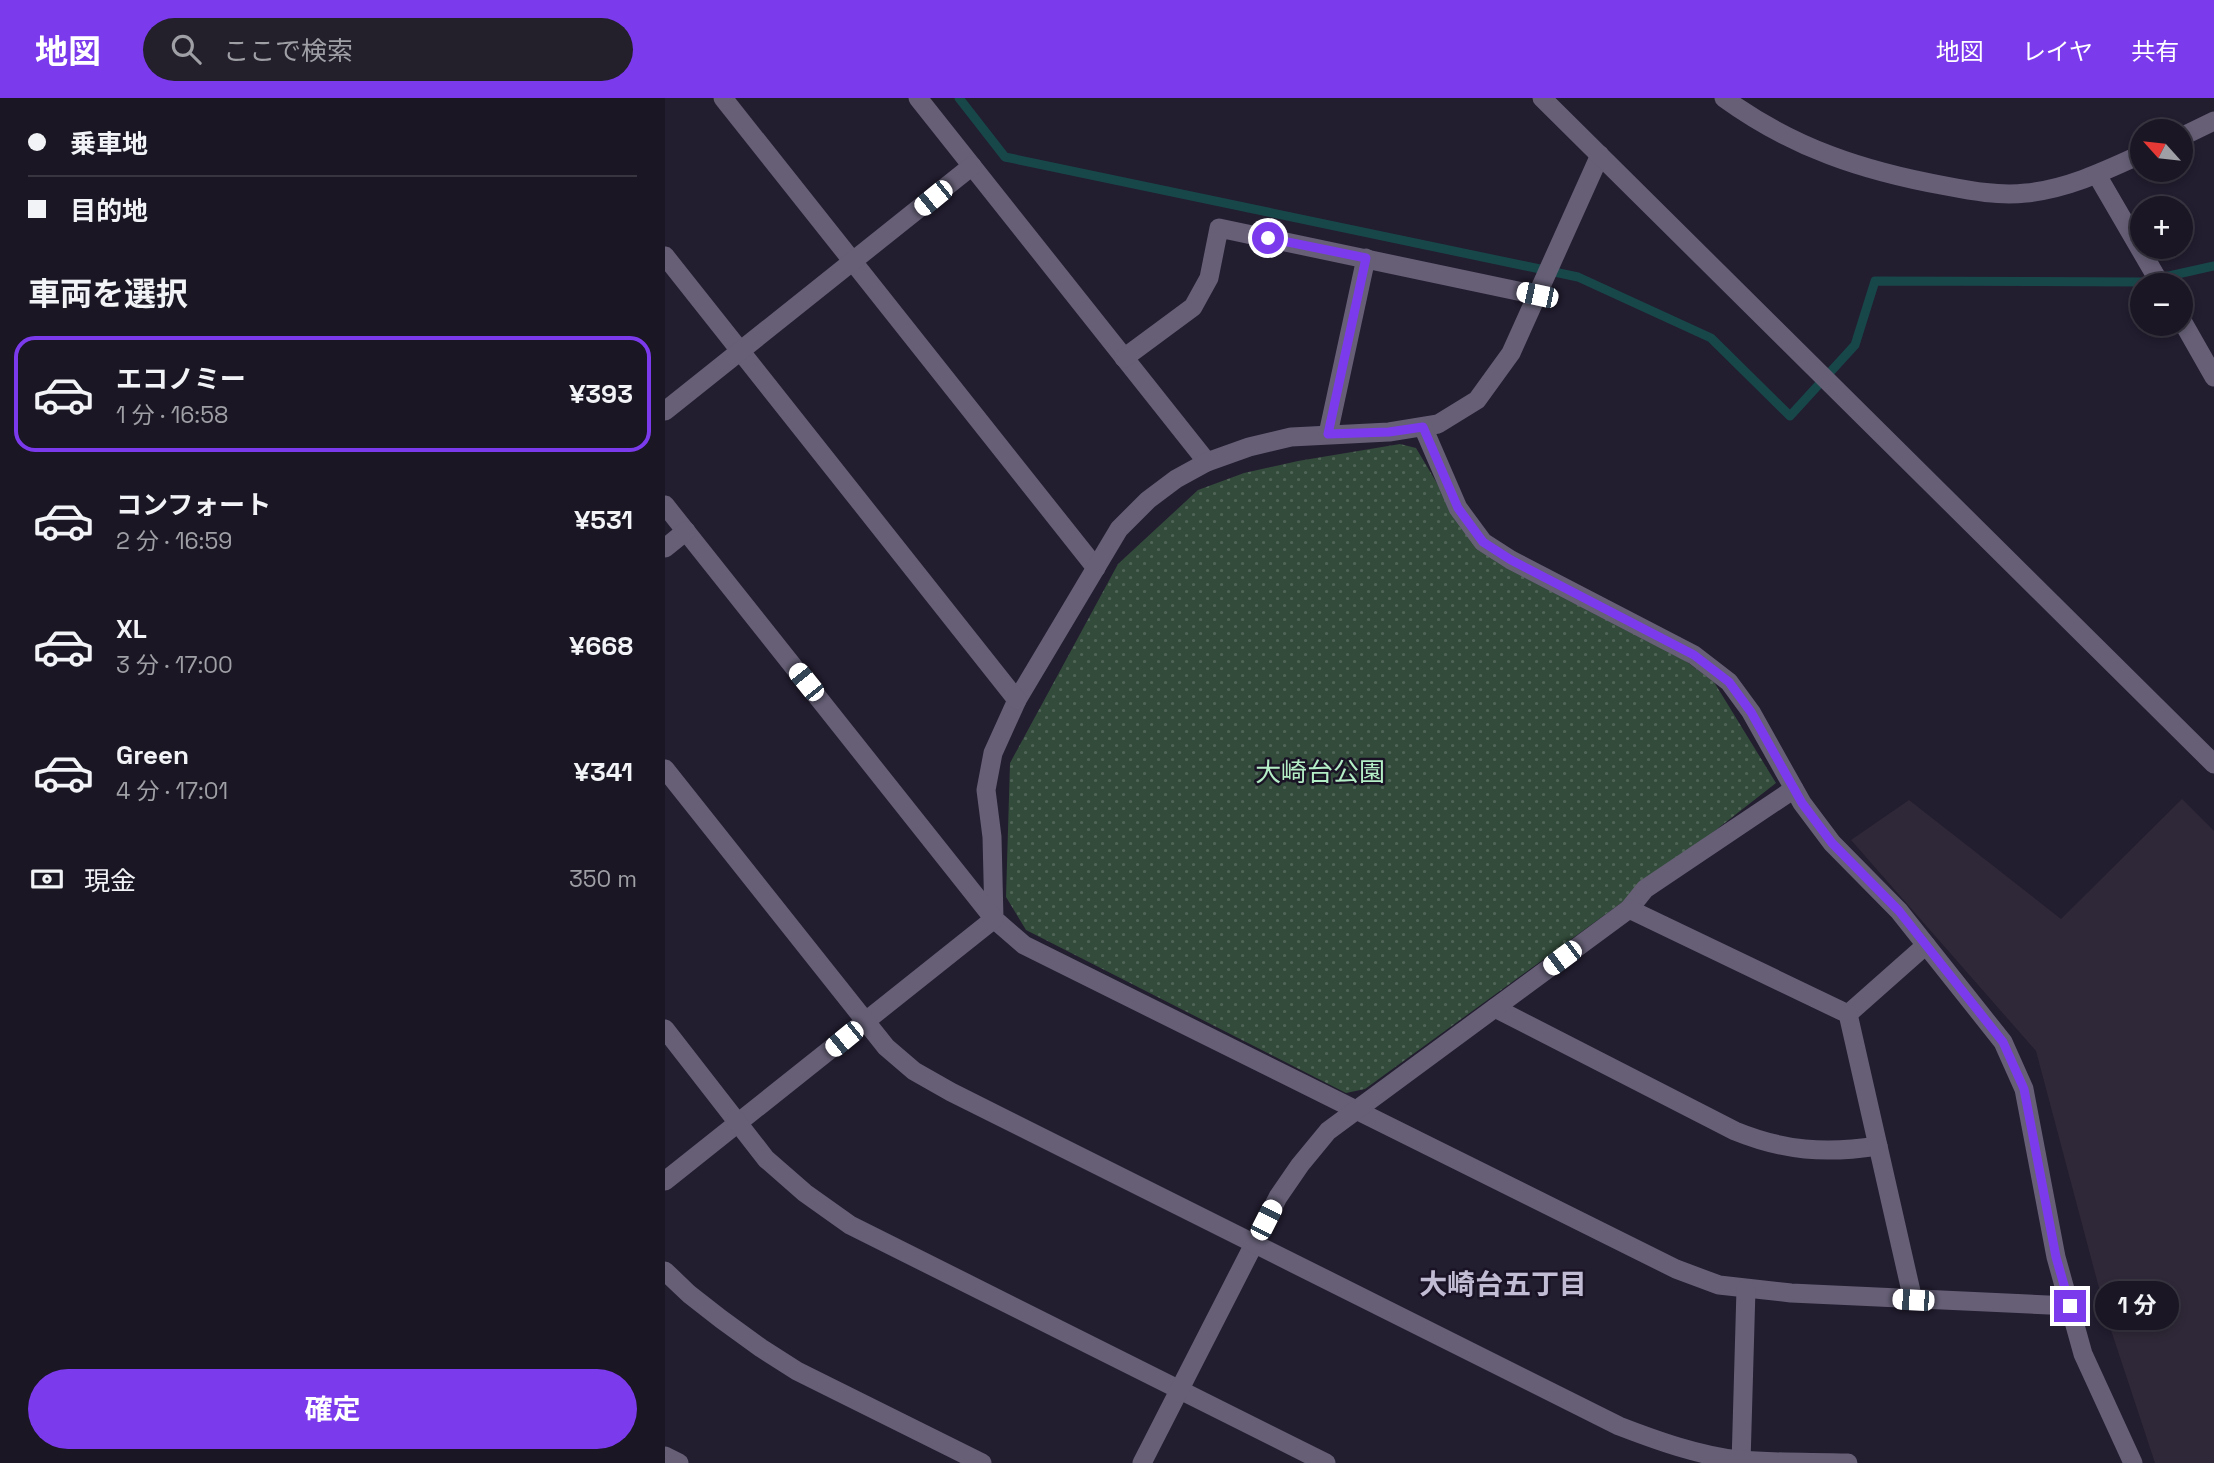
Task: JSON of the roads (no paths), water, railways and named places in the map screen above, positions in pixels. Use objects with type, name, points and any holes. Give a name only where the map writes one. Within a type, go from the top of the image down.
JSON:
[{"type":"street","points":[[723,98],[1096,568]]},
{"type":"street","points":[[918,98],[1207,462]]},
{"type":"street","points":[[1542,98],[2214,764]]},
{"type":"street","points":[[1724,98],[1775,130],[1825,155],[1869,170],[1980,192],[2025,194],[2097,175],[2130,160]]},
{"type":"street","points":[[2193,131],[2214,121]]},
{"type":"street","points":[[994,919],[992,837],[986,790],[993,753],[1017,701],[1119,529],[1148,500],[1176,479],[1207,462],[1249,447],[1291,437],[1389,432],[1439,424],[1477,400],[1511,353],[1600,155]]},
{"type":"street","points":[[665,411],[972,166]]},
{"type":"street","points":[[2097,175],[2154,273]]},
{"type":"street","points":[[1124,358],[1193,307],[1209,278],[1219,228],[1537,295]]},
{"type":"street","points":[[665,256],[1017,701]]},
{"type":"street","points":[[1328,434],[1366,258]]},
{"type":"street","points":[[2191,336],[2214,377]]},
{"type":"street","points":[[1423,427],[1458,508],[1483,542],[1511,560],[1694,655],[1729,682],[1751,712],[1802,803],[1832,843],[1899,911],[2003,1042],[2024,1089],[2056,1257],[2083,1354],[2133,1463]]},
{"type":"street","points":[[665,505],[994,919],[1024,945],[1676,1269],[1719,1285],[1791,1293],[2070,1306]]},
{"type":"street","points":[[665,548],[686,531]]},
{"type":"street","points":[[665,769],[865,1022],[886,1047],[914,1071],[951,1092],[1619,1426],[1661,1442],[1741,1462],[1848,1463]]},
{"type":"street","points":[[1142,1463],[1278,1197],[1328,1131],[1629,909],[1645,889],[1794,789]]},
{"type":"street","points":[[1629,909],[1848,1014]]},
{"type":"street","points":[[665,1181],[994,919]]},
{"type":"street","points":[[1848,1014],[1926,944]]},
{"type":"street","points":[[1495,1008],[1735,1131],[1763,1142],[1802,1150],[1861,1149],[1878,1146]]},
{"type":"street","points":[[1848,1014],[1913,1300]]},
{"type":"street","points":[[665,1030],[766,1158],[805,1193],[850,1225],[1326,1463]]},
{"type":"street","points":[[665,1271],[721,1319],[797,1371],[982,1463]]},
{"type":"street","points":[[1741,1462],[1746,1289]]},
{"type":"street","points":[[665,1456],[678,1463]]},
{"type":"waterway","points":[[959,98],[1005,157],[1578,277],[1711,338],[1790,416],[1855,345],[1875,281],[2142,282],[2214,266]]},
{"type":"district","name":"大崎台五丁目","points":[[1503,1284]]},
{"type":"park label","name":"大崎台公園","points":[[1320,772]]}]
